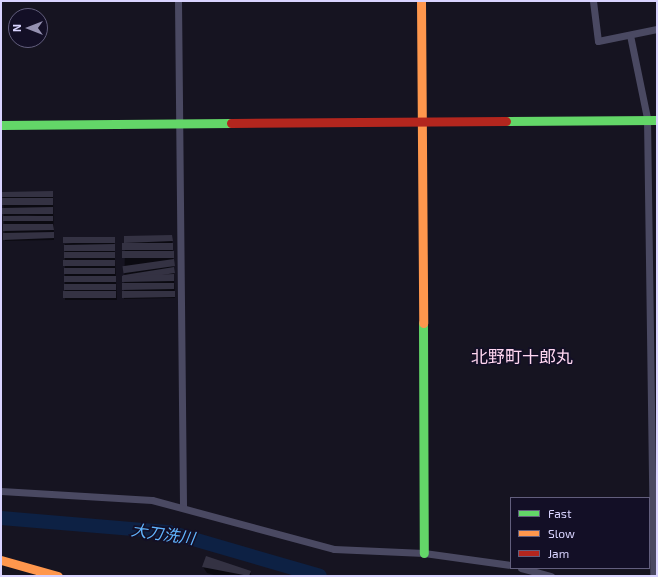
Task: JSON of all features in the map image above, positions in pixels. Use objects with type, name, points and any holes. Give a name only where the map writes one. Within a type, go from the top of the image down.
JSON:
[{"type":"main road","points":[[421,1],[424,553]]},
{"type":"main road","points":[[1,125],[422,119],[647,118],[657,120]]},
{"type":"main road","points":[[1,560],[58,576]]},
{"type":"street","points":[[178,1],[181,123],[183,506]]},
{"type":"street","points":[[593,1],[598,41],[657,29]]},
{"type":"street","points":[[630,35],[647,118],[654,452],[653,576]]},
{"type":"street","points":[[1,491],[152,500],[183,506],[334,549],[424,553],[510,565]]},
{"type":"street","points":[[525,569],[551,576]]},
{"type":"building","points":[[53,191],[53,197],[2,197],[2,192]]},
{"type":"building","points":[[2,198],[53,198],[53,205],[2,205]]},
{"type":"building","points":[[53,207],[53,214],[2,214],[2,208]]},
{"type":"building","points":[[3,216],[53,216],[53,221],[3,221]]},
{"type":"building","points":[[3,224],[53,224],[54,230],[3,231]]},
{"type":"building","points":[[54,232],[54,238],[3,240],[3,233]]},
{"type":"building","points":[[172,235],[173,241],[124,243],[124,236]]},
{"type":"building","points":[[63,237],[115,237],[115,243],[63,243]]},
{"type":"building","points":[[122,243],[173,243],[173,250],[122,250]]},
{"type":"building","points":[[115,244],[115,251],[64,251],[64,245]]},
{"type":"building","points":[[122,251],[174,251],[174,258],[122,258]]},
{"type":"building","points":[[64,252],[115,252],[115,258],[64,258]]},
{"type":"building","points":[[174,259],[175,266],[123,273],[123,266]]},
{"type":"building","points":[[63,260],[115,260],[115,266],[63,266]]},
{"type":"building","points":[[174,267],[175,273],[124,281],[123,275]]},
{"type":"building","points":[[64,268],[115,268],[115,274],[64,274]]},
{"type":"building","points":[[174,274],[174,281],[122,282],[122,276]]},
{"type":"building","points":[[64,276],[116,276],[116,282],[64,282]]},
{"type":"building","points":[[122,283],[174,283],[174,289],[122,290]]},
{"type":"building","points":[[64,284],[116,284],[116,290],[64,290]]},
{"type":"building","points":[[63,291],[116,291],[116,298],[63,298]]},
{"type":"building","points":[[122,291],[175,291],[175,297],[122,298]]},
{"type":"building","points":[[206,556],[251,571],[249,576],[202,567]]},
{"type":"waterway","name":"大刀洗川","points":[[1,518],[169,532],[320,576]]},
{"type":"traffic: fast","points":[[506,121],[657,120]]},
{"type":"traffic: fast","points":[[1,125],[231,123]]},
{"type":"traffic: fast","points":[[423,323],[424,553]]},
{"type":"traffic: slow","points":[[421,1],[423,323]]},
{"type":"traffic: slow","points":[[1,560],[58,576]]},
{"type":"traffic: jam","points":[[231,123],[506,121]]},
{"type":"district","name":"北野町十郎丸","points":[[522,357]]}]
